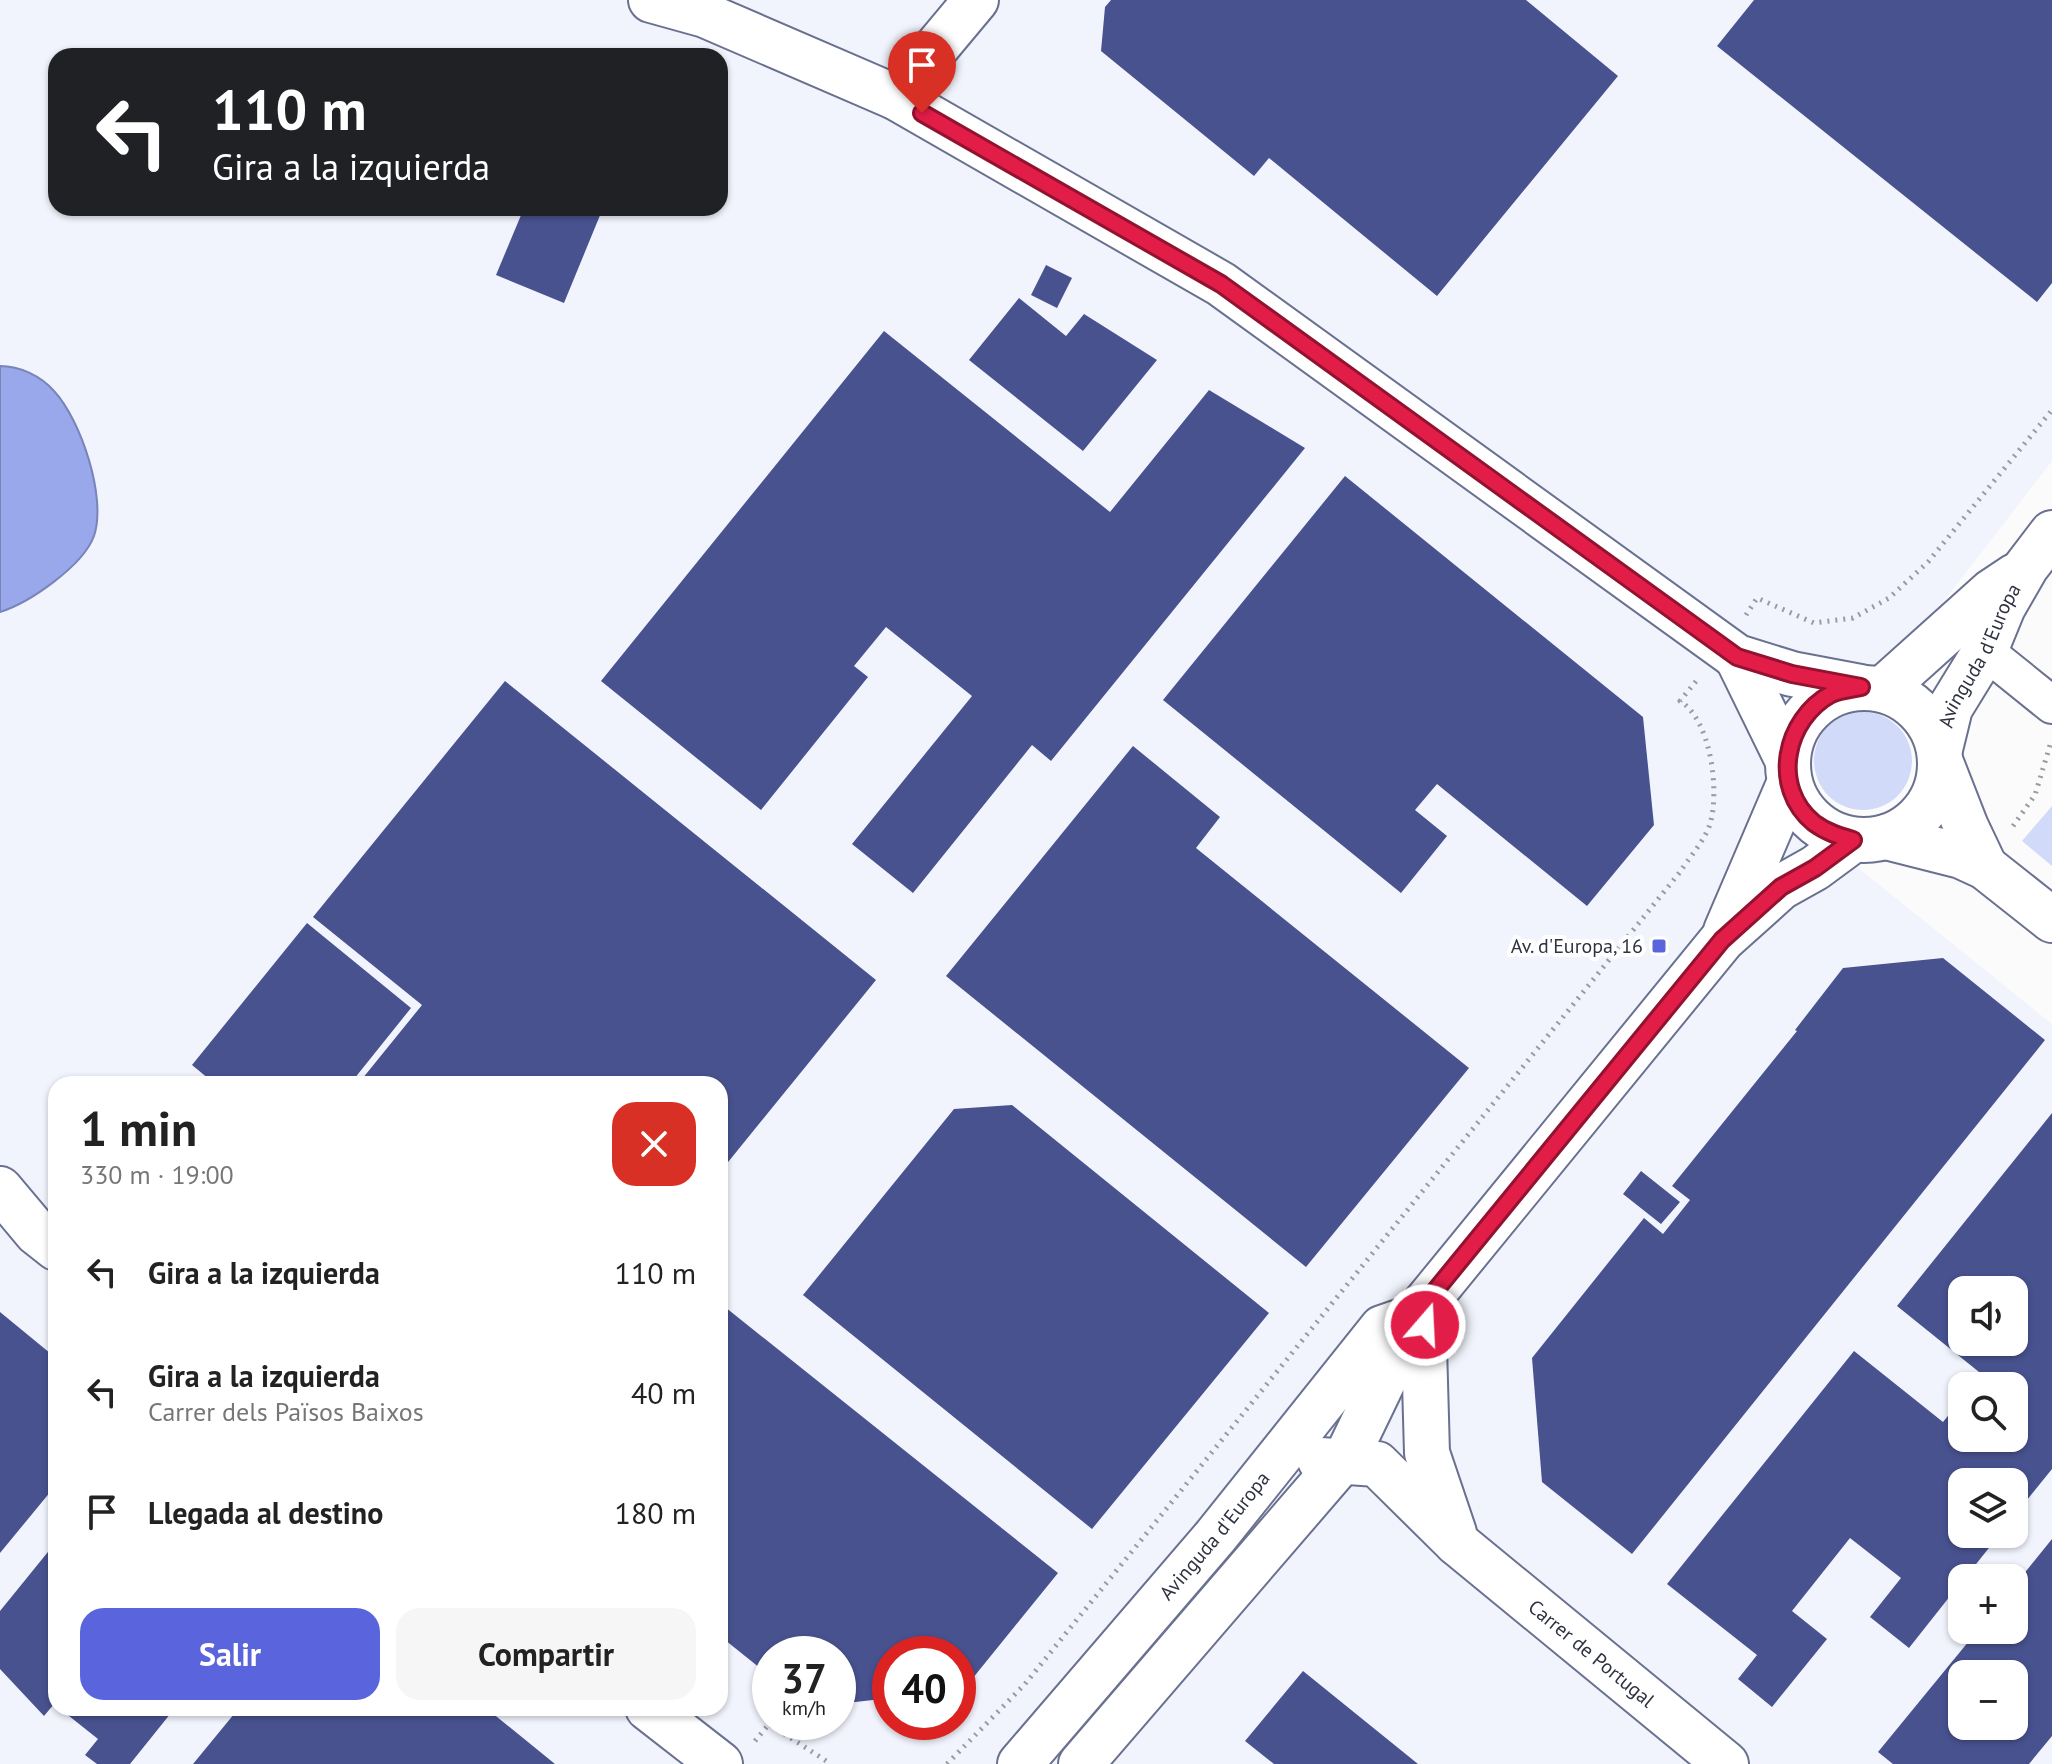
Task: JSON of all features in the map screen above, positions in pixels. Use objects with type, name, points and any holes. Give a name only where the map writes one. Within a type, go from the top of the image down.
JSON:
[{"type":"street","points":[[651,0],[705,15],[895,97],[1221,284],[1731,652],[1792,674],[1872,688],[1903,697],[1933,729],[1940,756],[1985,867]]},
{"type":"street","points":[[895,97],[976,0]]},
{"type":"street","name":"Avinguda d'Europa","points":[[1940,756],[1950,708],[1985,651],[2003,607],[2026,567],[2052,533]]},
{"type":"street","name":"Avinguda d'Europa","points":[[1872,688],[2026,567]]},
{"type":"street","points":[[1985,651],[2052,705]]},
{"type":"street","points":[[1731,652],[1788,771],[1798,805],[1813,822],[1831,834],[1961,856],[1985,867],[2052,920]]},
{"type":"street","points":[[1788,771],[1794,731],[1810,708],[1834,693],[1872,688]]},
{"type":"street","points":[[1870,839],[1908,826],[1926,810],[1937,787],[1940,756]]},
{"type":"street","name":"Avinguda d'Europa","points":[[1722,940],[1788,771]]},
{"type":"street","name":"Avinguda d'Europa","points":[[1080,1763],[1342,1462],[1420,1310],[1722,940],[1781,887],[1870,839]]},
{"type":"street","points":[[0,1189],[48,1242]]},
{"type":"street","points":[[1420,1310],[1427,1453],[1457,1543]]},
{"type":"street","name":"Avinguda d'Europa","points":[[1020,1764],[1215,1537],[1382,1328],[1420,1310]]},
{"type":"street","name":"Carrer de Portugal","points":[[1144,1620],[1197,1593],[1315,1459],[1377,1464],[1457,1543],[1726,1764]]},
{"type":"street","points":[[663,1716],[736,1754]]},
{"type":"path","points":[[947,1764],[1025,1684],[1680,872],[1710,825],[1715,785],[1707,741],[1687,705],[1680,701],[1731,652],[1757,598],[1814,623],[1853,618],[1889,598],[1928,562],[2052,410]]},
{"type":"path","points":[[1985,867],[2035,795],[2052,737]]},
{"type":"path","points":[[736,1754],[769,1724],[831,1764]]},
{"type":"shaded area","points":[[0,0],[2052,0],[2052,461],[1784,808],[2052,1024],[2052,1764],[0,1764]]},
{"type":"shaded area","points":[[1863,712],[1882,716],[1898,726],[1908,742],[1912,761],[1908,780],[1898,796],[1882,806],[1863,810],[1844,806],[1828,796],[1818,780],[1814,761],[1818,742],[1828,726],[1844,716]]},
{"type":"shaded area","points":[[2052,806],[2052,866],[2022,841]]},
{"type":"water","points":[[0,366],[36,376],[64,404],[89,460],[97,501],[97,520],[88,548],[67,571],[40,592],[0,612]]},
{"type":"building","points":[[1111,0],[1526,0],[1618,76],[1437,296],[1269,158],[1254,176],[1101,51],[1105,7]]},
{"type":"building","points":[[1754,0],[2052,0],[2052,283],[2037,302],[1717,46]]},
{"type":"building","points":[[521,216],[600,216],[564,303],[496,275]]},
{"type":"building","points":[[1046,265],[1072,278],[1057,308],[1031,295]]},
{"type":"building","points":[[1019,298],[1066,336],[1084,314],[1157,360],[1083,451],[969,360]]},
{"type":"building","points":[[884,331],[1110,512],[1209,390],[1305,448],[1051,761],[1032,745],[913,893],[852,844],[972,696],[886,627],[854,666],[868,677],[761,810],[601,681]]},
{"type":"building","points":[[1345,476],[1643,717],[1654,825],[1587,906],[1437,784],[1415,810],[1447,836],[1401,893],[1163,700]]},
{"type":"building","points":[[505,681],[876,980],[728,1162],[728,1076],[364,1076],[422,1005],[313,917]]},
{"type":"building","points":[[1133,746],[1220,817],[1196,848],[1469,1068],[1306,1267],[946,976]]},
{"type":"building","points":[[307,923],[411,1008],[356,1076],[205,1076],[192,1065]]},
{"type":"building","points":[[1943,958],[2045,1040],[1632,1554],[1542,1482],[1532,1358],[1644,1218],[1663,1234],[1690,1200],[1672,1186],[1797,1031],[1843,968]]},
{"type":"building","points":[[1012,1105],[1269,1313],[1092,1529],[803,1295],[954,1109]]},
{"type":"building","points":[[2052,1113],[2052,1469],[2028,1499],[2028,1468],[1948,1468],[1948,1548],[1989,1548],[1976,1564],[1948,1564],[1948,1599],[1909,1648],[1870,1617],[1901,1578],[1850,1538],[1792,1611],[1827,1639],[1772,1707],[1738,1679],[1757,1655],[1667,1584],[1854,1351],[1943,1422],[1948,1416],[1948,1452],[2028,1452],[2028,1372],[1979,1372],[1959,1356],[2028,1356],[2028,1276],[1948,1276],[1948,1347],[1897,1306]]},
{"type":"building","points":[[1641,1171],[1680,1202],[1661,1224],[1623,1194]]},
{"type":"building","points":[[728,1309],[1058,1573],[976,1674],[976,1636],[872,1636],[872,1700],[856,1702],[856,1636],[752,1636],[752,1662],[728,1642]]},
{"type":"building","points":[[0,1312],[48,1351],[48,1495],[0,1553]]},
{"type":"building","points":[[2052,1539],[2052,1736],[2029,1764],[1893,1764],[1878,1752],[1948,1667],[1948,1740],[2028,1740],[2028,1660],[1953,1660],[1967,1644],[2028,1644],[2028,1569]]},
{"type":"building","points":[[48,1552],[48,1711],[44,1716],[0,1669],[0,1611]]},
{"type":"building","points":[[1303,1671],[1418,1764],[1274,1764],[1245,1741]]},
{"type":"building","points":[[69,1716],[169,1716],[130,1764],[97,1764],[85,1755],[98,1739]]},
{"type":"building","points":[[232,1716],[496,1716],[555,1764],[193,1764]]},
{"type":"place","name":"Av. d'Europa, 16","points":[[1659,946]]},
{"type":"route","points":[[922,113],[1221,284],[1737,657],[1792,674],[1861,687],[1834,693],[1810,708],[1794,731],[1787,759],[1789,784],[1798,805],[1813,822],[1831,834],[1853,840],[1815,868],[1781,887],[1722,940],[1426,1302],[1425,1325]]}]
